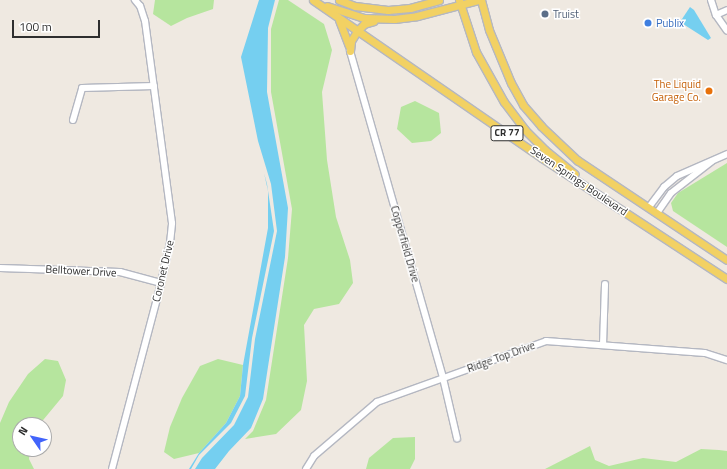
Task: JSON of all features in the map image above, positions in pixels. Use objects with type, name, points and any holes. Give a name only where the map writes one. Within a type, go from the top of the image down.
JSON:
[{"type":"main road","points":[[339,0],[364,8],[388,10],[410,8],[439,0]]},
{"type":"main road","points":[[350,50],[351,41],[357,31],[364,24],[380,20],[405,18],[460,3],[478,0]]},
{"type":"main road","name":"Seven Springs Boulevard","points":[[481,0],[489,30],[502,65],[523,105],[540,126],[577,160],[727,260]]},
{"type":"main road","points":[[314,1],[353,16],[380,20]]},
{"type":"main road","name":"Seven Springs Boulevard","points":[[314,1],[338,19],[561,171],[727,279]]},
{"type":"main road","points":[[460,3],[469,34],[484,68],[501,98],[525,130],[545,150],[576,175],[676,246]]},
{"type":"main road","points":[[338,19],[344,29],[350,50]]},
{"type":"street","name":"Coronet Drive","points":[[112,469],[161,283],[170,243],[172,223],[145,21],[140,6],[135,0]]},
{"type":"street","points":[[711,0],[716,15],[727,31]]},
{"type":"street","points":[[716,15],[727,10]]},
{"type":"street","name":"Copperfield Drive","points":[[350,50],[443,378],[458,438]]},
{"type":"street","points":[[73,120],[82,88],[154,86]]},
{"type":"street","points":[[649,207],[664,187],[677,176],[699,165],[713,161],[727,154]]},
{"type":"street","points":[[657,213],[671,193],[713,161]]},
{"type":"street","name":"Belltower Drive","points":[[0,268],[120,272],[161,283]]},
{"type":"street","points":[[603,345],[605,284]]},
{"type":"street","name":"Ridge Top Drive","points":[[306,469],[314,456],[377,402],[546,341],[705,353],[727,360]]},
{"type":"green space","points":[[155,0],[214,0],[213,9],[187,18],[171,26],[153,14]]},
{"type":"green space","points":[[279,0],[288,0],[324,24],[332,50],[322,92],[327,160],[336,217],[350,260],[353,283],[339,304],[314,309],[304,325],[307,381],[301,410],[276,434],[245,439],[253,431],[266,400],[288,258],[292,209],[271,92],[271,29]]},
{"type":"green space","points":[[415,101],[439,113],[441,133],[431,141],[412,143],[397,129],[401,107]]},
{"type":"green space","points":[[727,163],[727,247],[673,211],[671,203],[678,193]]},
{"type":"green space","points":[[45,359],[58,361],[66,380],[63,396],[46,417],[12,417],[12,457],[29,457],[34,469],[0,469],[0,423],[9,402],[28,374]]},
{"type":"green space","points":[[218,359],[243,365],[240,396],[226,423],[199,453],[174,459],[164,452],[170,427],[182,398],[200,366]]},
{"type":"green space","points":[[415,437],[415,459],[410,469],[366,469],[369,458],[393,438]]},
{"type":"green space","points":[[590,446],[595,460],[609,466],[643,458],[676,462],[701,449],[727,451],[727,469],[545,469]]},
{"type":"water","points":[[259,0],[275,0],[268,28],[267,92],[288,208],[285,257],[263,399],[251,428],[229,451],[215,469],[195,469],[202,458],[234,425],[248,397],[255,339],[277,231],[271,184],[258,141],[241,57]]},
{"type":"water","points":[[690,7],[694,10],[711,38],[708,40],[680,22]]},
{"type":"water","points":[[264,173],[267,184],[274,231],[252,338],[245,396],[231,423],[199,455],[191,469],[189,469],[199,453],[226,423],[240,396],[243,365],[268,228],[268,191]]},
{"type":"place","name":"Truist","points":[[545,14]]},
{"type":"place","name":"Publix","points":[[648,23]]},
{"type":"place","name":"The Liquid Garage Co.","points":[[709,91]]}]
